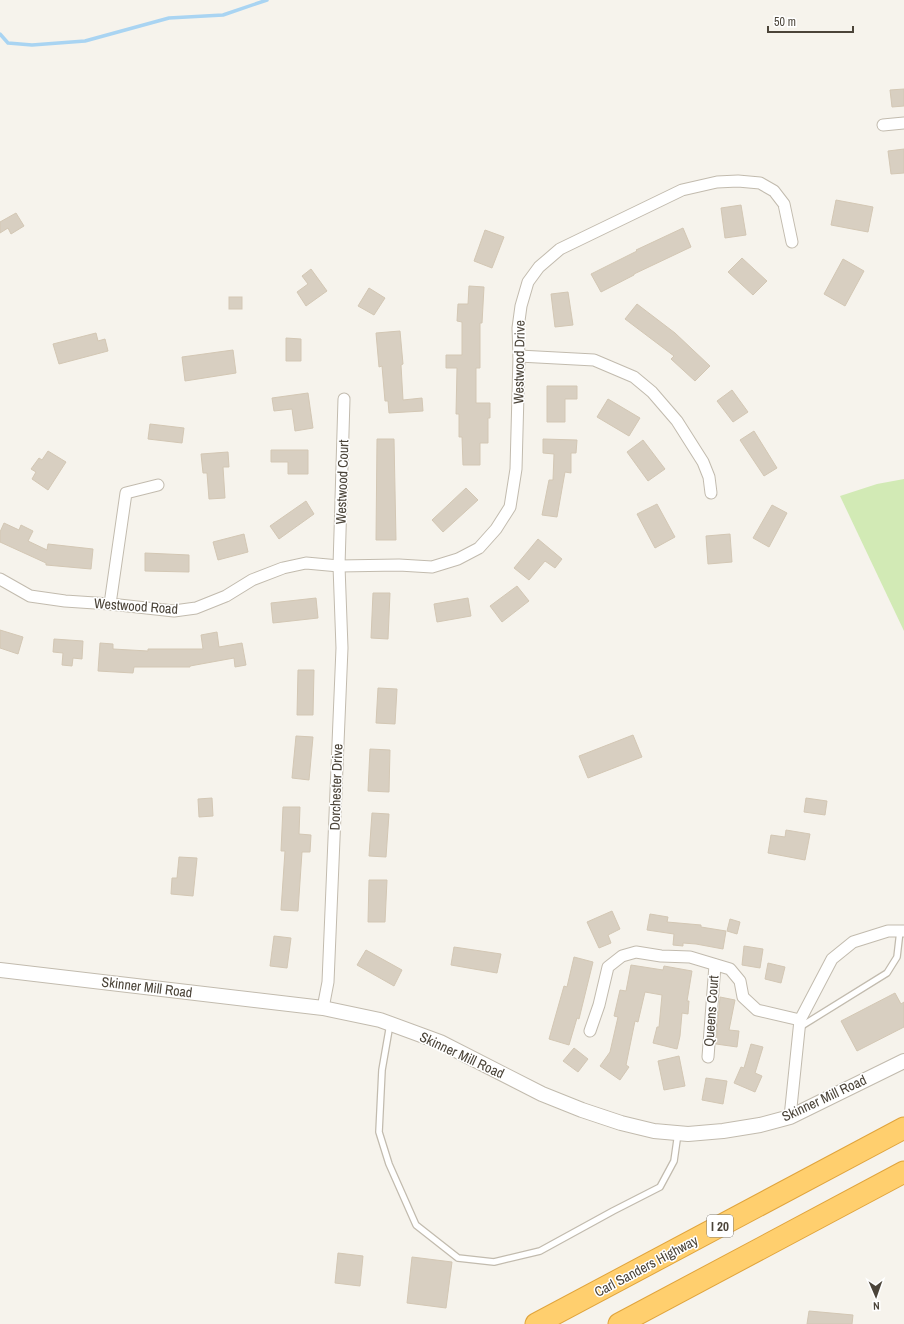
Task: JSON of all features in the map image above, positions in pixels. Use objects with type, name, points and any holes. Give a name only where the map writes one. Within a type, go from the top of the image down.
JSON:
[{"type":"highway","name":"Carl Sanders Highway","points":[[536,1324],[904,1128]]},
{"type":"highway","points":[[619,1324],[904,1172]]},
{"type":"street","points":[[883,125],[904,123]]},
{"type":"street","name":"Westwood Drive","points":[[339,566],[399,565],[432,567],[458,559],[479,548],[496,529],[510,507],[516,469],[519,356],[518,328],[521,306],[528,282],[539,267],[560,249],[682,190],[717,182],[738,181],[760,183],[774,191],[784,204],[792,242]]},
{"type":"street","points":[[519,356],[594,360],[634,377],[652,392],[677,421],[703,462],[708,477],[710,493]]},
{"type":"street","name":"Westwood Court","points":[[339,566],[344,399]]},
{"type":"street","points":[[110,604],[126,493],[158,486]]},
{"type":"street","name":"Westwood Road","points":[[0,579],[30,596],[65,601],[174,611],[196,608],[226,596],[252,580],[283,568],[306,563],[339,566]]},
{"type":"street","name":"Dorchester Drive","points":[[323,1008],[328,982],[342,648],[339,566]]},
{"type":"street","points":[[790,1117],[799,1024],[832,959],[853,942],[888,931],[902,931]]},
{"type":"street","points":[[590,1031],[599,1005],[608,967],[622,956],[636,952],[661,956],[690,957],[730,969],[740,981],[743,998],[757,1010],[799,1024]]},
{"type":"street","name":"Queens Court","points":[[708,1057],[715,964]]},
{"type":"street","name":"Skinner Mill Road","points":[[0,970],[323,1008],[380,1020],[440,1042],[542,1094],[582,1110],[621,1123],[654,1131],[688,1134],[723,1131],[760,1125],[790,1117],[904,1061]]},
{"type":"lane","points":[[799,1024],[887,973],[897,957],[902,931]]},
{"type":"lane","points":[[390,1024],[382,1070],[380,1132],[390,1164],[416,1225],[458,1258],[494,1262],[540,1251],[660,1187],[674,1161],[678,1133]]},
{"type":"green space","points":[[904,479],[904,631],[840,496],[877,484]]},
{"type":"building","points":[[904,89],[904,106],[892,107],[890,90]]},
{"type":"building","points":[[904,149],[904,173],[891,174],[888,151]]},
{"type":"building","points":[[836,200],[873,207],[868,232],[831,225]]},
{"type":"building","points":[[741,205],[746,235],[725,238],[721,208]]},
{"type":"building","points":[[16,213],[24,226],[11,234],[8,228],[0,233],[0,222]]},
{"type":"building","points":[[683,228],[691,247],[634,274],[601,292],[591,274],[637,251],[636,250]]},
{"type":"building","points":[[485,230],[504,237],[492,268],[474,261]]},
{"type":"building","points":[[742,258],[767,281],[753,295],[728,272]]},
{"type":"building","points":[[843,259],[864,271],[845,306],[824,294]]},
{"type":"building","points":[[311,269],[327,291],[306,306],[297,292],[308,284],[302,276]]},
{"type":"building","points":[[469,286],[484,287],[482,323],[480,323],[480,368],[476,368],[476,403],[490,403],[490,418],[488,418],[488,443],[480,443],[480,465],[463,465],[462,437],[459,437],[459,414],[456,414],[457,368],[446,368],[446,355],[462,355],[462,322],[457,321],[458,304],[468,304]]},
{"type":"building","points":[[369,288],[385,298],[374,315],[358,306]]},
{"type":"building","points":[[568,292],[573,325],[555,327],[551,294]]},
{"type":"building","points":[[229,297],[242,297],[242,309],[229,309]]},
{"type":"building","points":[[637,304],[675,333],[710,366],[695,381],[671,359],[674,356],[625,319]]},
{"type":"building","points":[[400,331],[403,364],[401,365],[403,400],[422,398],[423,411],[389,413],[388,401],[385,401],[382,366],[379,367],[376,333]]},
{"type":"building","points":[[96,333],[98,341],[105,339],[108,351],[59,364],[53,344]]},
{"type":"building","points":[[286,338],[301,339],[301,361],[286,361]]},
{"type":"building","points":[[233,350],[236,373],[185,381],[182,357]]},
{"type":"building","points":[[547,386],[577,386],[577,399],[565,399],[565,422],[547,422]]},
{"type":"building","points":[[732,390],[748,412],[733,422],[717,401]]},
{"type":"building","points":[[308,393],[313,428],[295,431],[292,409],[274,411],[272,398]]},
{"type":"building","points":[[608,399],[640,418],[629,436],[597,417]]},
{"type":"building","points":[[150,424],[184,428],[182,443],[148,439]]},
{"type":"building","points":[[754,431],[777,468],[764,476],[740,440]]},
{"type":"building","points":[[377,439],[394,439],[396,540],[376,540]]},
{"type":"building","points":[[543,439],[577,440],[576,453],[571,453],[571,473],[565,472],[557,517],[542,515],[549,480],[553,480],[554,454],[543,453]]},
{"type":"building","points":[[643,440],[665,469],[648,481],[627,452]]},
{"type":"building","points":[[271,450],[308,450],[308,474],[288,474],[288,462],[271,462]]},
{"type":"building","points":[[48,451],[66,462],[48,490],[32,479],[36,472],[31,469],[39,458],[42,460]]},
{"type":"building","points":[[228,452],[229,467],[223,467],[225,498],[209,499],[207,473],[203,473],[201,454]]},
{"type":"building","points":[[466,488],[478,500],[443,532],[432,520]]},
{"type":"building","points":[[306,501],[314,514],[279,539],[270,526]]},
{"type":"building","points":[[657,504],[675,537],[655,548],[637,514]]},
{"type":"building","points":[[772,505],[787,513],[769,547],[753,538]]},
{"type":"building","points":[[4,523],[19,530],[21,525],[33,531],[28,541],[47,550],[48,544],[93,549],[91,569],[46,565],[46,563],[0,542],[0,532]]},
{"type":"building","points":[[244,534],[248,552],[218,560],[213,542]]},
{"type":"building","points":[[730,534],[732,562],[708,564],[706,536]]},
{"type":"building","points":[[538,539],[562,559],[555,568],[545,561],[529,580],[514,568]]},
{"type":"building","points":[[145,553],[189,555],[189,572],[145,571]]},
{"type":"building","points":[[517,586],[529,601],[502,622],[490,606]]},
{"type":"building","points":[[373,593],[390,593],[388,639],[371,638]]},
{"type":"building","points":[[316,598],[318,618],[273,623],[271,603]]},
{"type":"building","points":[[468,598],[471,616],[437,622],[434,604]]},
{"type":"building","points":[[0,630],[23,637],[18,654],[0,648]]},
{"type":"building","points":[[217,632],[219,647],[242,643],[246,665],[235,667],[234,658],[190,667],[134,667],[133,673],[98,671],[100,643],[113,644],[113,649],[148,651],[148,649],[203,649],[201,635]]},
{"type":"building","points":[[54,639],[83,641],[82,659],[73,658],[72,666],[62,665],[63,653],[53,652]]},
{"type":"building","points":[[298,670],[314,670],[313,715],[297,715]]},
{"type":"building","points":[[378,688],[397,689],[395,724],[376,723]]},
{"type":"building","points":[[633,735],[642,757],[588,778],[579,756]]},
{"type":"building","points":[[296,736],[313,737],[309,780],[292,778]]},
{"type":"building","points":[[370,749],[390,750],[389,792],[368,791]]},
{"type":"building","points":[[212,798],[213,816],[199,817],[198,799]]},
{"type":"building","points":[[806,798],[827,801],[825,815],[804,812]]},
{"type":"building","points":[[283,807],[300,807],[299,834],[311,835],[310,852],[302,852],[298,911],[281,910],[285,851],[281,851]]},
{"type":"building","points":[[372,813],[389,814],[386,857],[369,856]]},
{"type":"building","points":[[786,830],[810,834],[805,860],[768,853],[771,835],[785,837]]},
{"type":"building","points":[[179,857],[197,858],[193,896],[171,894],[172,878],[177,878]]},
{"type":"building","points":[[369,880],[387,880],[385,922],[368,922]]},
{"type":"building","points":[[612,911],[620,929],[608,935],[611,943],[599,948],[587,922]]},
{"type":"building","points":[[650,914],[668,917],[667,922],[701,925],[701,927],[726,931],[723,949],[696,944],[683,943],[683,946],[673,945],[674,934],[647,930]]},
{"type":"building","points":[[730,919],[740,922],[737,934],[727,931]]},
{"type":"building","points":[[274,936],[291,938],[287,968],[270,966]]},
{"type":"building","points":[[744,946],[763,949],[760,968],[742,965]]},
{"type":"building","points":[[454,947],[501,954],[497,973],[451,965]]},
{"type":"building","points":[[366,950],[402,970],[394,986],[357,965]]},
{"type":"building","points":[[574,957],[593,962],[579,1019],[577,1018],[569,1045],[549,1039],[564,986],[567,987]]},
{"type":"building","points":[[768,963],[785,967],[781,983],[765,979]]},
{"type":"building","points":[[631,965],[663,970],[664,966],[692,971],[687,1001],[689,1001],[688,1014],[682,1013],[677,1049],[653,1043],[657,1027],[659,1027],[662,995],[645,992],[638,1022],[635,1021],[626,1065],[629,1067],[620,1080],[600,1066],[610,1052],[618,1017],[614,1016],[620,990],[626,991]]},
{"type":"building","points":[[895,993],[901,1004],[904,1002],[904,1027],[857,1051],[841,1021]]},
{"type":"building","points":[[720,997],[735,1000],[729,1030],[739,1031],[737,1047],[716,1044]]},
{"type":"building","points":[[751,1044],[763,1047],[755,1073],[762,1076],[755,1092],[734,1083],[741,1067],[744,1068]]},
{"type":"building","points":[[574,1048],[588,1059],[578,1072],[563,1061]]},
{"type":"building","points":[[679,1056],[685,1086],[664,1090],[658,1061]]},
{"type":"building","points":[[706,1078],[727,1081],[723,1104],[702,1100]]},
{"type":"building","points":[[338,1253],[363,1256],[360,1286],[335,1283]]},
{"type":"building","points":[[412,1257],[452,1262],[446,1308],[407,1303]]},
{"type":"building","points":[[809,1311],[853,1315],[852,1324],[807,1324]]},
{"type":"waterway","points":[[0,34],[8,43],[32,45],[85,41],[169,18],[223,15],[267,0]]}]
